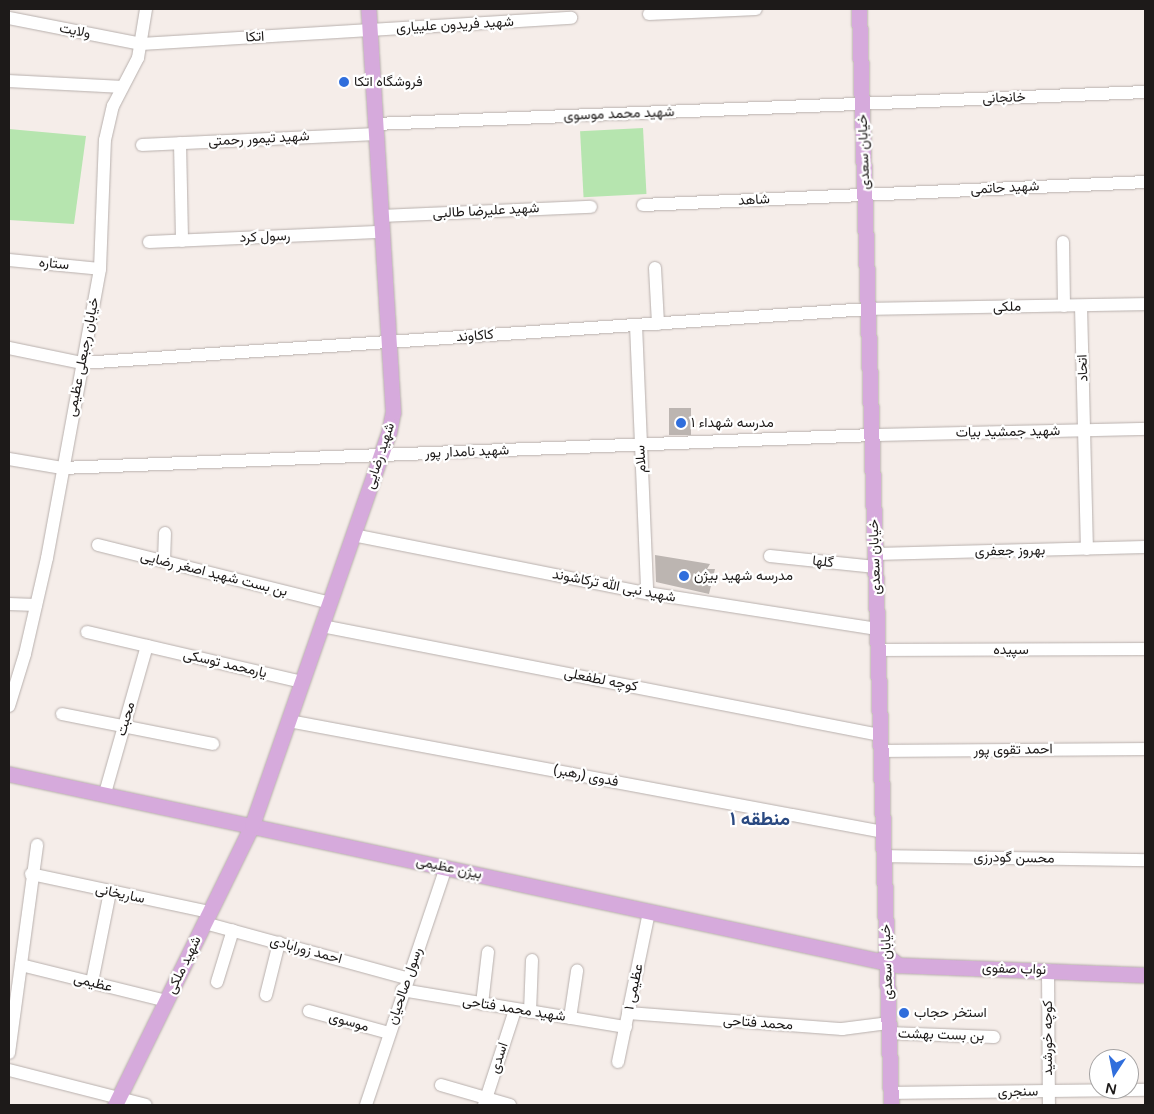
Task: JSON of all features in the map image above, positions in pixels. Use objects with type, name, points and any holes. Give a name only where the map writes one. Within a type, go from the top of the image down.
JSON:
[{"type":"main road","name":"شهید رضایی","points":[[252,825],[381,456],[393,412],[368,9]]},
{"type":"main road","name":"خیابان سعدی","points":[[860,9],[890,1099]]},
{"type":"main road","name":"بیژن عظیمی","points":[[9,774],[105,793],[880,961],[886,955]]},
{"type":"main road","name":"شهید ملکی","points":[[117,1101],[252,825]]},
{"type":"main road","name":"نواب صفوی","points":[[886,955],[898,965],[1145,975]]},
{"type":"street","name":"خیابان رجبعلی عظیمی","points":[[9,706],[14,675],[36,605],[100,269],[105,140],[122,87],[138,58],[146,9]]},
{"type":"street","points":[[649,14],[756,9]]},
{"type":"street","name":"ولایت","points":[[9,18],[141,44]]},
{"type":"street","name":"شهید فریدون علییاری","points":[[369,30],[571,18]]},
{"type":"street","name":"اتکا","points":[[141,44],[369,30]]},
{"type":"street","points":[[9,81],[122,87]]},
{"type":"street","name":"خانجانی","points":[[862,104],[1145,92]]},
{"type":"street","name":"شهید محمد موسوی","points":[[375,129],[862,104]]},
{"type":"street","name":"شهید تیمور رحمتی","points":[[142,145],[375,129]]},
{"type":"street","points":[[180,143],[182,241]]},
{"type":"street","name":"شهید حاتمی","points":[[865,195],[1145,182]]},
{"type":"street","name":"شاهد","points":[[643,204],[865,195]]},
{"type":"street","name":"شهید علیرضا طالبی","points":[[381,216],[591,207]]},
{"type":"street","name":"رسول کرد","points":[[149,242],[382,232]]},
{"type":"street","points":[[1063,242],[1064,306]]},
{"type":"street","name":"ستاره","points":[[9,260],[100,269]]},
{"type":"street","points":[[655,268],[658,324]]},
{"type":"street","name":"ملکی","points":[[868,309],[1145,304]]},
{"type":"street","name":"اتحاد","points":[[1081,306],[1088,549]]},
{"type":"street","name":"کاکاوند","points":[[9,348],[82,363],[868,309]]},
{"type":"street","name":"سلام","points":[[636,325],[647,594]]},
{"type":"street","name":"شهید جمشید بیات","points":[[872,435],[1145,429]]},
{"type":"street","name":"شهید نامدار پور","points":[[9,459],[62,468],[872,435]]},
{"type":"street","points":[[164,561],[165,533]]},
{"type":"street","name":"شهید نبی الله ترکاشوند","points":[[353,535],[647,594],[877,629]]},
{"type":"street","name":"بن بست شهید اصغر رضایی","points":[[98,545],[330,603]]},
{"type":"street","name":"بهروز جعفری","points":[[875,561],[1145,547]]},
{"type":"street","name":"گلها","points":[[770,556],[875,561]]},
{"type":"street","points":[[9,604],[36,605]]},
{"type":"street","name":"کوچه لطفعلی","points":[[322,626],[880,735]]},
{"type":"street","name":"یارمحمد توسکی","points":[[87,632],[302,682]]},
{"type":"street","name":"محبت","points":[[105,793],[147,646]]},
{"type":"street","name":"سپیده","points":[[878,650],[1145,650]]},
{"type":"street","points":[[62,714],[213,744]]},
{"type":"street","name":"فدوی (رهبر)","points":[[288,720],[883,832]]},
{"type":"street","name":"احمد تقوی پور","points":[[880,751],[1145,749]]},
{"type":"street","points":[[9,1053],[31,874],[37,845]]},
{"type":"street","name":"محسن گودرزی","points":[[884,856],[1145,860]]},
{"type":"street","name":"رسول صالحیان","points":[[366,1105],[404,984],[446,867]]},
{"type":"street","name":"ساریخانی","points":[[31,874],[207,917]]},
{"type":"street","points":[[92,982],[110,892]]},
{"type":"street","name":"عظیمی ۱","points":[[618,1062],[649,912]]},
{"type":"street","name":"احمد زورابادی","points":[[207,917],[233,930],[404,984]]},
{"type":"street","points":[[217,982],[233,930]]},
{"type":"street","points":[[266,995],[279,943]]},
{"type":"street","points":[[482,1004],[488,952]]},
{"type":"street","points":[[530,1012],[532,960]]},
{"type":"street","name":"عظیمی","points":[[21,965],[166,1001]]},
{"type":"street","name":"کوچه خورشید","points":[[1048,970],[1049,1105]]},
{"type":"street","points":[[570,1018],[578,971]]},
{"type":"street","name":"شهید محمد فتاحی","points":[[404,984],[482,1004],[626,1027]]},
{"type":"street","name":"اسدی","points":[[485,1102],[515,1010]]},
{"type":"street","name":"موسوی","points":[[309,1011],[389,1033]]},
{"type":"street","name":"محمد فتاحی","points":[[628,1013],[842,1029],[888,1028]]},
{"type":"street","name":"بن بست بهشت","points":[[888,1028],[994,1037]]},
{"type":"street","points":[[9,1070],[117,1101],[146,1105]]},
{"type":"street","points":[[441,1085],[485,1102],[510,1105]]},
{"type":"street","name":"سنجری","points":[[890,1099],[1145,1090]]},
{"type":"green space","points":[[643,128],[646,194],[584,197],[580,131]]},
{"type":"green space","points":[[9,129],[86,136],[74,224],[9,220]]},
{"type":"building","name":"مدرسه شهداء ۱","points":[[669,408],[691,408],[691,435],[669,435]]},
{"type":"building","name":"مدرسه شهید بیژن","points":[[655,555],[710,564],[707,569],[715,569],[709,594],[656,582]]},
{"type":"place","name":"فروشگاه اتکا","points":[[344,82]]},
{"type":"place","name":"مدرسه شهداء ۱","points":[[681,423]]},
{"type":"place","name":"مدرسه شهید بیژن","points":[[684,576]]},
{"type":"place","name":"استخر حجاب","points":[[904,1013]]},
{"type":"district","name":"منطقه ۱","points":[[760,820]]}]
